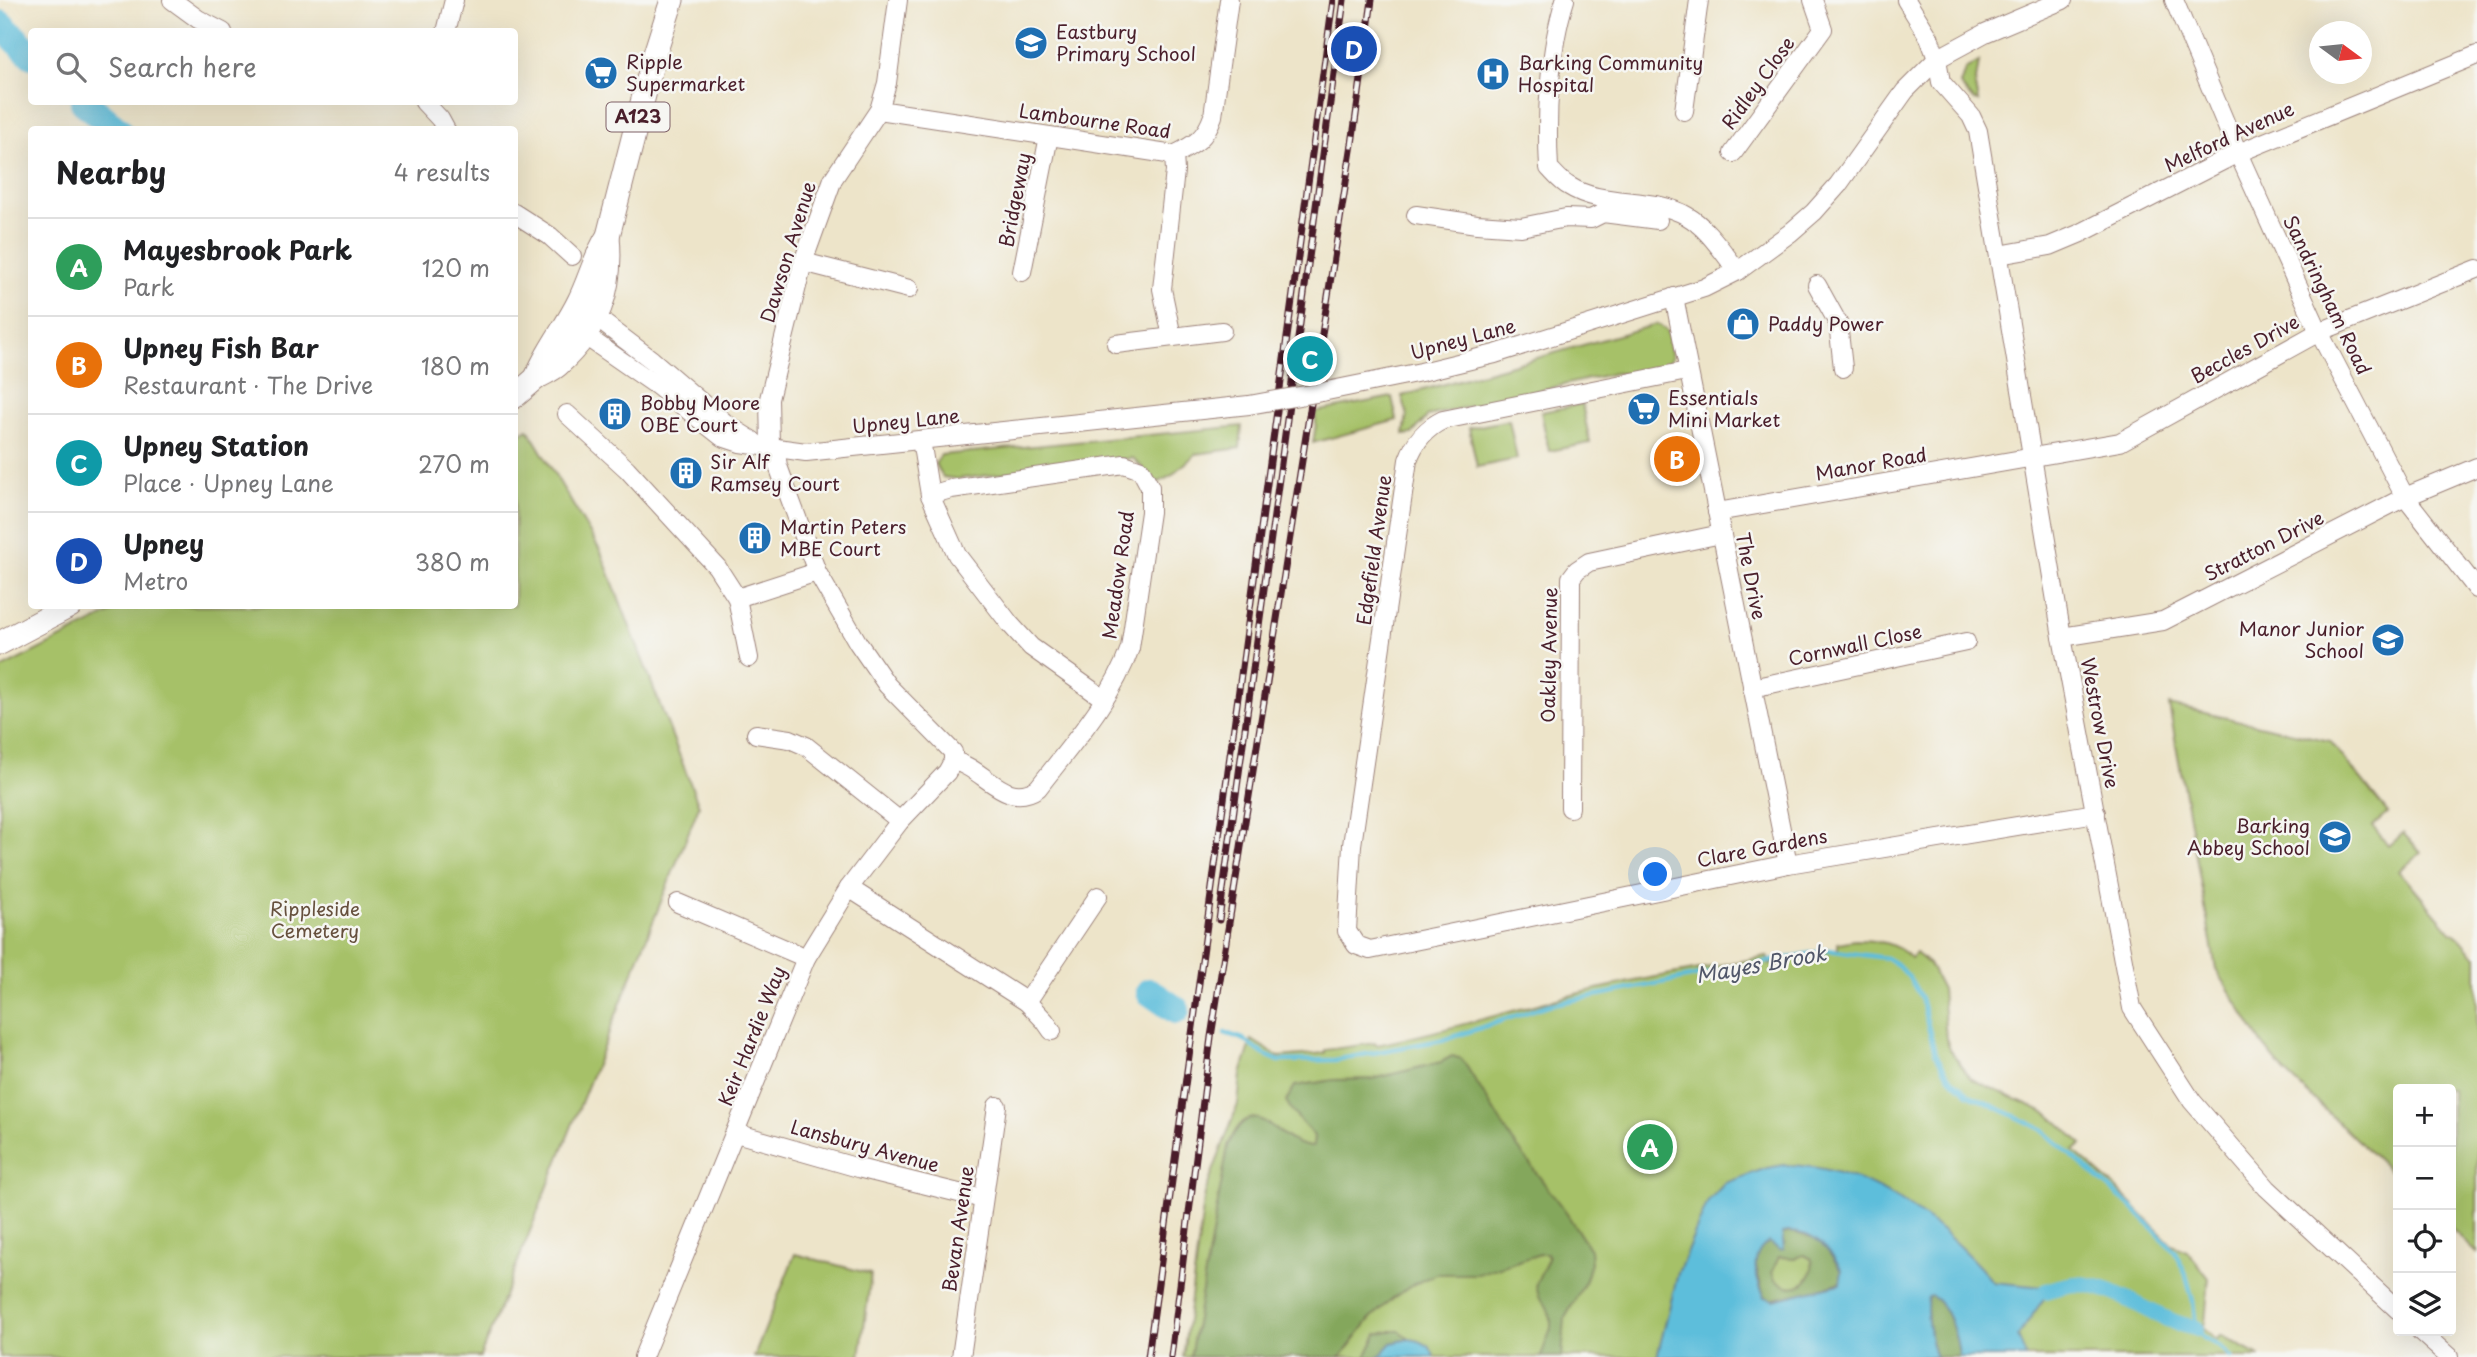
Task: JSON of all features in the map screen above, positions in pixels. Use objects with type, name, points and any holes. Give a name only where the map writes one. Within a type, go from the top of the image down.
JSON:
[{"type":"main road","name":"A123","points":[[518,394],[536,378],[544,357],[580,322],[596,254],[608,236],[653,60],[672,0]]},
{"type":"main road","points":[[0,643],[64,609]]},
{"type":"street","points":[[172,0],[215,28]]},
{"type":"street","points":[[447,28],[454,0]]},
{"type":"street","name":"Dawson Avenue","points":[[768,446],[769,399],[803,262],[833,179],[879,110],[887,83],[898,0]]},
{"type":"street","name":"Lambourne Road","points":[[879,110],[1174,155],[1195,144],[1208,132],[1213,116],[1230,0]]},
{"type":"street","points":[[1565,0],[1556,33],[1549,167],[1567,185],[1585,194],[1665,205],[1690,217],[1708,233],[1738,271]]},
{"type":"street","points":[[1684,111],[1699,0]]},
{"type":"street","name":"Ridley Close","points":[[1733,153],[1823,29],[1813,0]]},
{"type":"street","name":"Westrow Drive","points":[[1906,0],[1929,37],[1937,58],[1941,82],[1971,116],[1978,131],[2062,637],[2132,1008],[2192,1101],[2267,1188],[2393,1305]]},
{"type":"street","name":"Upney Lane","points":[[580,322],[603,321],[729,426],[768,446],[813,452],[1249,405],[1421,372],[1495,354],[1704,288],[1738,271],[1814,212],[1844,176],[1905,92],[1937,58],[1962,44],[2063,0]]},
{"type":"street","name":"Sandringham Road","points":[[2174,0],[2238,153],[2319,332],[2405,497],[2477,589]]},
{"type":"street","name":"Melford Avenue","points":[[1999,255],[2050,246],[2238,153],[2477,55]]},
{"type":"street","points":[[427,105],[444,126]]},
{"type":"street","name":"Bridgeway","points":[[1022,272],[1049,136]]},
{"type":"street","points":[[1172,337],[1162,289],[1175,171],[1174,155]]},
{"type":"street","points":[[1566,218],[1585,194]]},
{"type":"street","points":[[1416,215],[1521,227],[1566,218],[1591,219],[1603,213],[1658,220]]},
{"type":"street","points":[[518,216],[550,236],[572,256]]},
{"type":"street","points":[[803,262],[909,289]]},
{"type":"street","name":"Beccles Drive","points":[[2032,457],[2120,442],[2319,332],[2477,270]]},
{"type":"street","points":[[1817,285],[1838,323],[1843,368]]},
{"type":"street","name":"The Drive","points":[[1674,297],[1788,864]]},
{"type":"street","points":[[1116,344],[1223,331]]},
{"type":"street","name":"Edgefield Avenue","points":[[1356,945],[1347,931],[1352,845],[1408,460],[1412,448],[1443,419],[1687,371]]},
{"type":"street","points":[[567,414],[626,469],[717,567],[737,598],[749,658]]},
{"type":"street","points":[[921,440],[930,495],[957,555],[1031,647],[1104,699]]},
{"type":"street","points":[[768,446],[817,572],[858,643],[887,685],[953,752],[953,761]]},
{"type":"street","name":"Manor Road","points":[[1717,512],[2032,457]]},
{"type":"street","name":"Meadow Road","points":[[930,495],[951,489],[1124,464],[1141,470],[1150,487],[1150,512],[1130,648],[1126,660],[1088,724],[1038,788],[1027,795],[1016,796],[1004,791],[978,771],[953,761]]},
{"type":"street","name":"Stratton Drive","points":[[2062,637],[2163,621],[2405,497],[2477,467]]},
{"type":"street","name":"Oakley Avenue","points":[[1570,808],[1571,578],[1589,562],[1721,534]]},
{"type":"street","points":[[737,598],[817,572]]},
{"type":"street","name":"Cornwall Close","points":[[1752,688],[1966,642]]},
{"type":"street","points":[[756,734],[790,739],[806,746],[900,821]]},
{"type":"street","name":"Keir Hardie Way","points":[[643,1357],[806,958],[849,888],[900,821],[947,772],[953,761]]},
{"type":"street","name":"Clare Gardens","points":[[1356,945],[1370,950],[1788,864],[2096,813]]},
{"type":"street","points":[[849,888],[1027,1002],[1052,1031]]},
{"type":"street","points":[[1027,1002],[1098,896]]},
{"type":"street","points":[[678,903],[806,958]]},
{"type":"street","name":"Bevan Avenue","points":[[961,1357],[997,1107]]},
{"type":"street","name":"Lansbury Avenue","points":[[736,1132],[862,1169],[983,1199]]},
{"type":"street","points":[[2426,1336],[2449,1357]]},
{"type":"green space","points":[[1979,62],[1975,86],[1978,102],[1960,85],[1965,70]]},
{"type":"green space","points":[[1657,324],[1667,331],[1672,357],[1664,368],[1635,374],[1615,373],[1428,416],[1412,434],[1404,435],[1407,414],[1402,396]]},
{"type":"green space","points":[[1392,397],[1397,420],[1313,443],[1315,412]]},
{"type":"green space","points":[[1582,404],[1590,443],[1549,451],[1541,412]]},
{"type":"green space","points":[[1509,420],[1517,459],[1477,467],[1469,428]]},
{"type":"green space","points":[[1242,426],[1240,448],[1196,454],[1171,476],[1157,483],[1133,458],[957,479],[943,477],[935,464],[941,455]]},
{"type":"green space","name":"Rippleside Cemetery","points":[[528,429],[601,552],[699,806],[480,1357],[0,1357],[0,669],[119,609],[518,609],[518,435]]},
{"type":"green space","points":[[2169,705],[2330,741],[2388,813],[2373,826],[2388,846],[2403,833],[2421,853],[2399,871],[2451,932],[2477,956],[2477,1253],[2456,1233],[2456,1084],[2393,1084],[2393,1174],[2284,1071],[2263,1045],[2216,969]]},
{"type":"green space","points":[[1855,940],[1885,943],[1899,948],[1911,958],[1916,953],[1929,964],[1942,989],[1946,1038],[1951,1051],[1971,1079],[2049,1114],[2082,1144],[2074,1151],[2117,1189],[2172,1245],[2187,1251],[2209,1278],[2205,1323],[2202,1327],[2216,1340],[2221,1335],[2261,1357],[1183,1357],[1205,1193],[1238,1104],[1241,1074],[1252,1040],[1279,1057],[1325,1053],[1325,1050],[1375,1043],[1376,1045],[1621,984],[1767,956],[1770,965],[1838,949],[1838,943]]},
{"type":"green space","points":[[1452,1056],[1462,1059],[1512,1140],[1590,1250],[1591,1263],[1586,1280],[1565,1318],[1562,1357],[1541,1357],[1551,1328],[1551,1318],[1539,1297],[1536,1284],[1548,1259],[1547,1254],[1540,1254],[1478,1274],[1436,1274],[1412,1285],[1370,1319],[1341,1357],[1190,1357],[1228,1146],[1238,1128],[1247,1120],[1257,1119],[1300,1144],[1313,1147],[1314,1136],[1286,1101],[1295,1086],[1334,1080],[1373,1079],[1441,1062]]},
{"type":"green space","points":[[1792,1232],[1818,1239],[1842,1271],[1841,1282],[1814,1291],[1769,1300],[1762,1291],[1756,1258],[1769,1242],[1784,1243],[1782,1234]],"holes":[[[1804,1255],[1812,1259],[1810,1275],[1802,1284],[1790,1286],[1775,1280],[1772,1272],[1779,1257],[1795,1258]]]},
{"type":"green space","points":[[795,1254],[871,1274],[860,1357],[754,1357]]},
{"type":"green space","points":[[1931,1296],[1947,1314],[1957,1341],[1959,1357],[1936,1357],[1928,1318],[1927,1303],[1928,1297]]},
{"type":"green space","points":[[1400,1331],[1409,1339],[1392,1343],[1379,1357],[1366,1357],[1377,1334]]},
{"type":"water","points":[[1784,1165],[1815,1168],[1845,1175],[1873,1186],[1926,1218],[1973,1259],[1993,1282],[2043,1287],[2045,1297],[2018,1336],[2026,1357],[1959,1357],[1957,1341],[1947,1314],[1931,1296],[1928,1297],[1927,1303],[1928,1318],[1936,1357],[1657,1357],[1678,1273],[1708,1201],[1725,1183]],"holes":[[[1797,1232],[1813,1238],[1832,1255],[1842,1271],[1840,1284],[1774,1300],[1765,1297],[1757,1275],[1756,1260],[1759,1253],[1769,1242],[1780,1250],[1784,1249],[1782,1234]]]},
{"type":"water","points":[[1409,1339],[1425,1344],[1434,1357],[1379,1357],[1392,1343]]},
{"type":"waterway","name":"Mayes Brook","points":[[0,24],[28,51]]},
{"type":"waterway","name":"Mayes Brook","points":[[88,105],[113,126]]},
{"type":"waterway","name":"Mayes Brook","points":[[1225,1033],[1243,1039],[1263,1054],[1279,1061],[1335,1060],[1447,1039],[1548,1005],[1828,950],[1886,958],[1898,965],[1909,977],[1921,998],[1935,1053],[1949,1077],[1968,1094],[2040,1128],[2135,1210],[2175,1252],[2186,1275],[2196,1328],[2204,1338],[2222,1348],[2231,1357]]},
{"type":"waterway","name":"Mayes Brook","points":[[1150,992],[1176,1010]]},
{"type":"waterway","points":[[2046,1291],[2074,1284],[2093,1286],[2196,1328]]},
{"type":"railway","points":[[1148,1357],[1333,0]]},
{"type":"railway","points":[[1219,920],[1344,0]]},
{"type":"railway","points":[[1171,1357],[1211,1037],[1352,144],[1372,0]]},
{"type":"place","name":"Eastbury Primary School","points":[[1031,43]]},
{"type":"place","name":"Upney","points":[[1354,49]]},
{"type":"place","name":"Ripple Supermarket","points":[[601,73]]},
{"type":"place","name":"Barking Community Hospital","points":[[1493,74]]},
{"type":"place","name":"Paddy Power","points":[[1743,324]]},
{"type":"place","name":"Upney Station","points":[[1310,359]]},
{"type":"place","name":"Essentials Mini Market","points":[[1644,409]]},
{"type":"place","name":"Bobby Moore OBE Court","points":[[615,414]]},
{"type":"place","name":"Upney Fish Bar","points":[[1677,459]]},
{"type":"place","name":"Sir Alf Ramsey Court","points":[[686,473]]},
{"type":"place","name":"Martin Peters MBE Court","points":[[755,538]]},
{"type":"place","name":"Manor Junior School","points":[[2388,640]]},
{"type":"place","name":"Barking Abbey School","points":[[2335,837]]},
{"type":"place","name":"Mayesbrook Park","points":[[1650,1147]]}]
